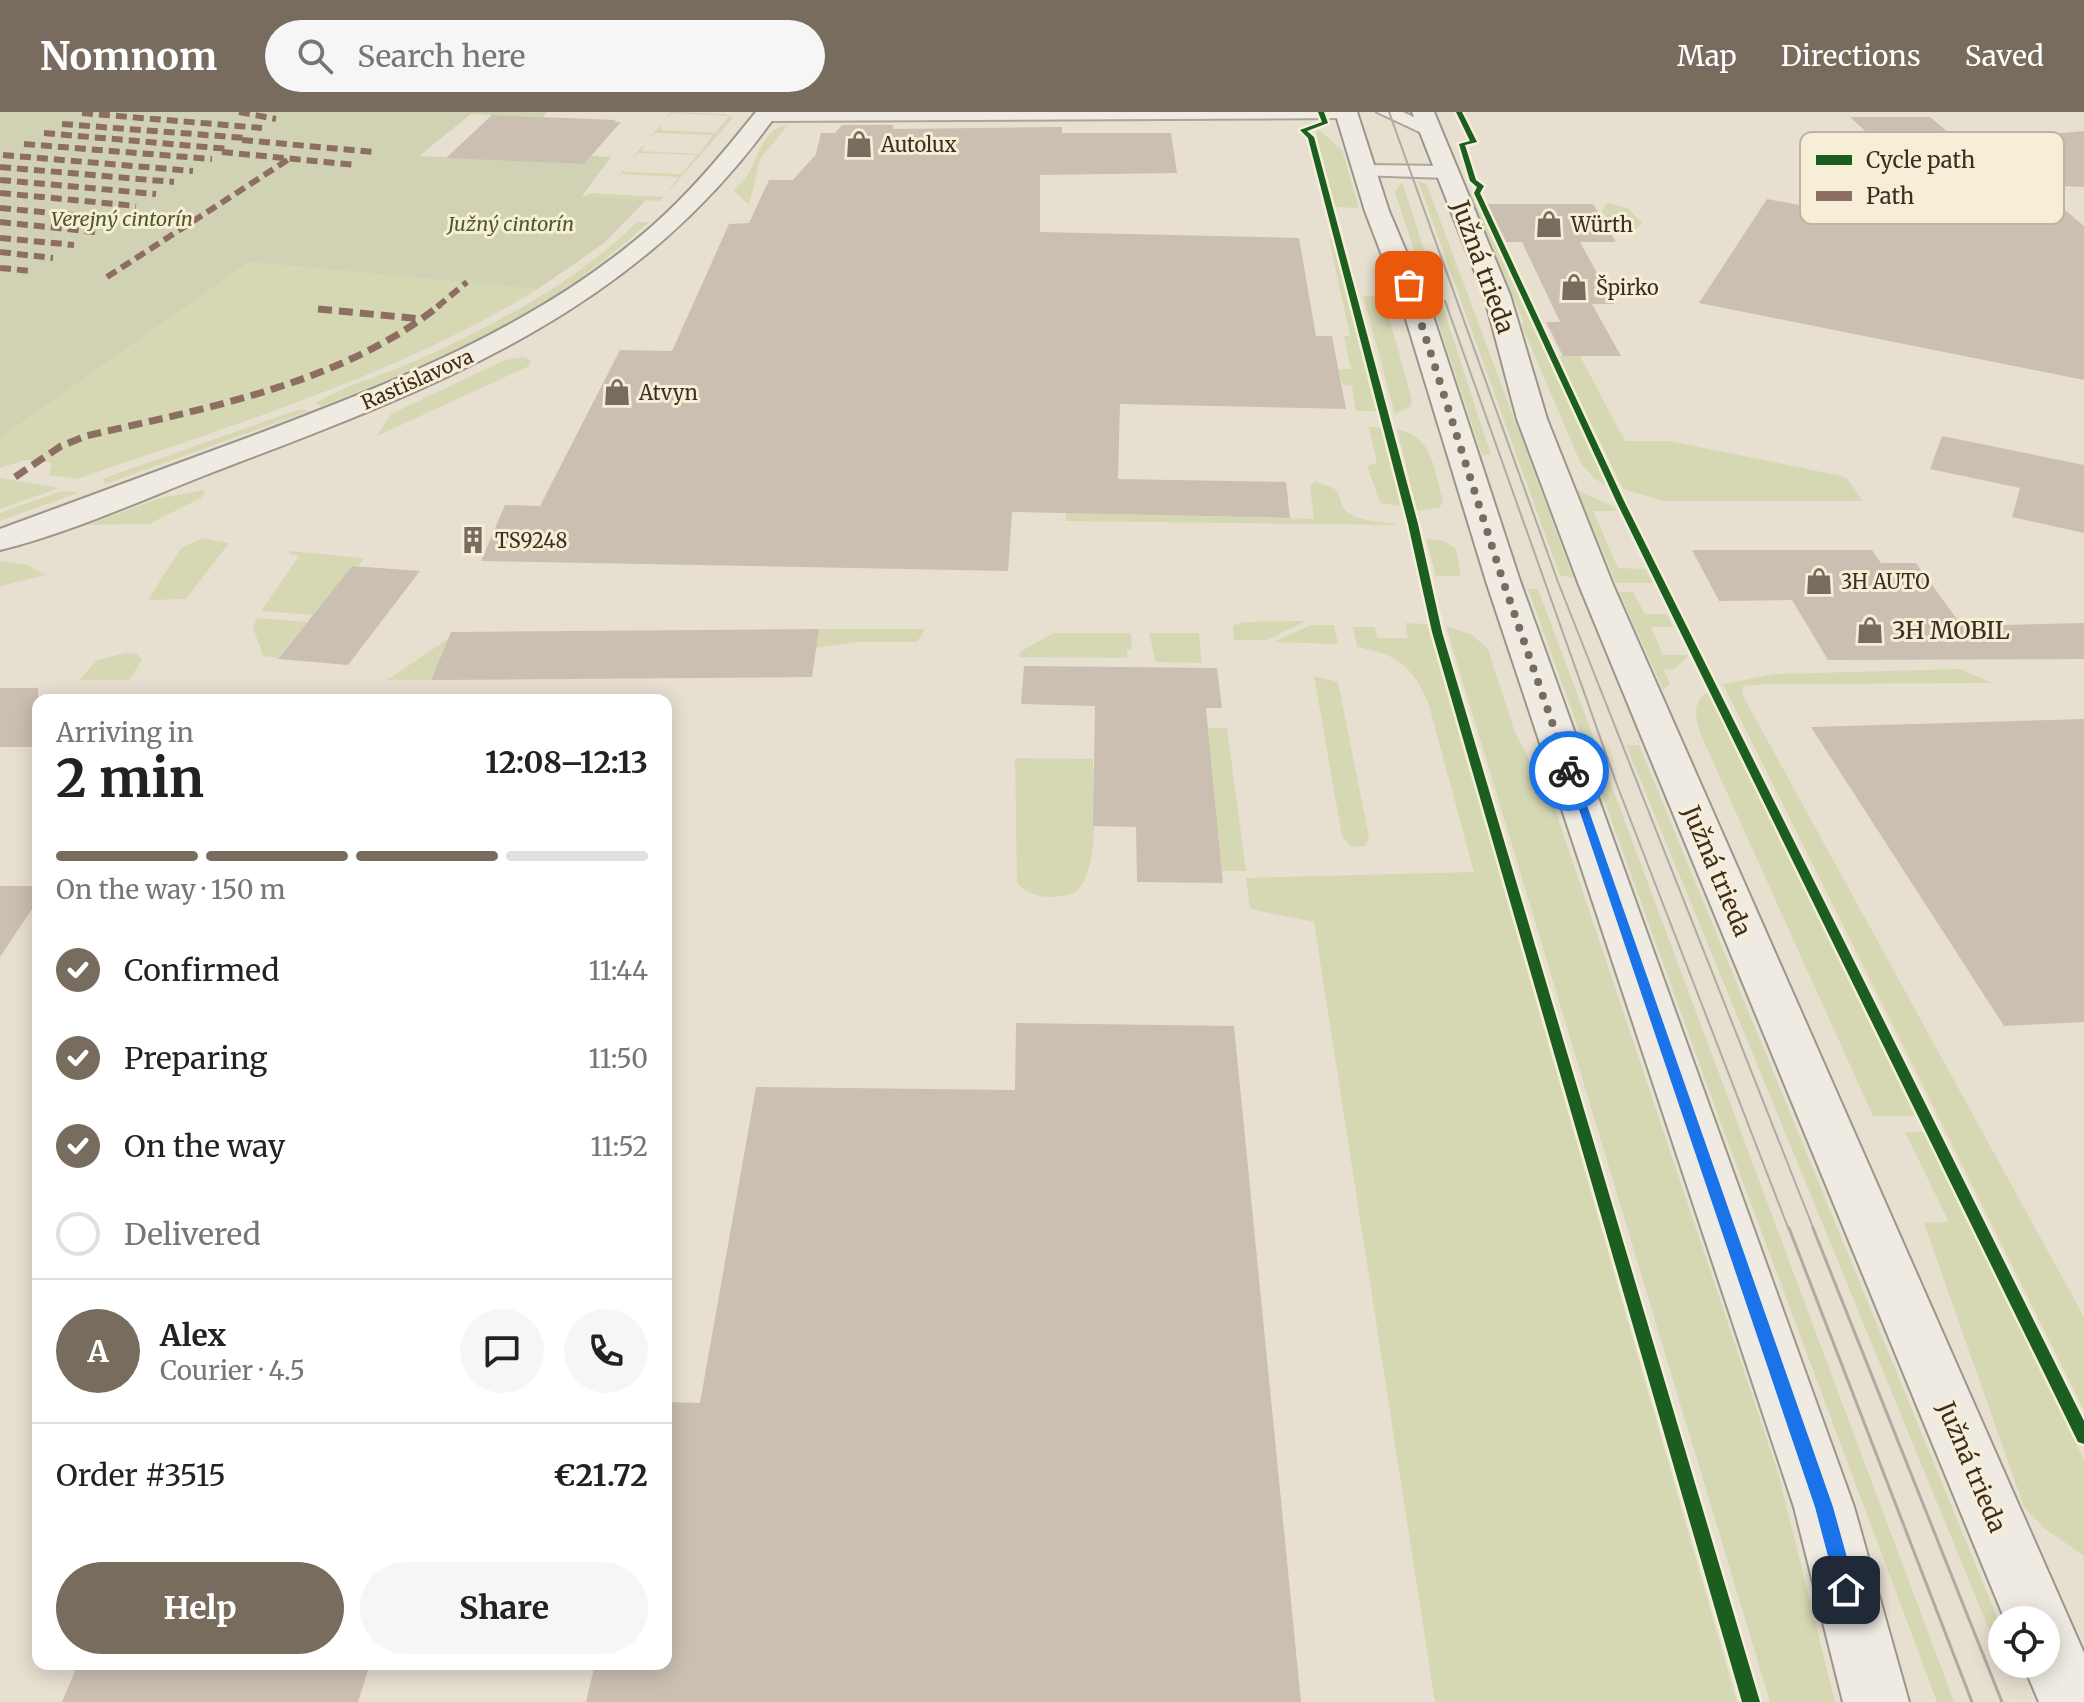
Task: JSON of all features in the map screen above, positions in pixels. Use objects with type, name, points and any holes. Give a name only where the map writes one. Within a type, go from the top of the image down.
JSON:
[{"type":"street","points":[[766,114],[1346,112],[1360,160],[1418,313],[1503,581],[1824,1507],[1876,1702]]},
{"type":"street","points":[[1386,112],[1427,121]]},
{"type":"street","name":"Rastislavova","points":[[0,540],[309,425],[500,342],[625,261],[657,235],[687,206],[766,114]]},
{"type":"street","points":[[1229,114],[1312,124],[1337,135],[1360,160],[1448,172]]},
{"type":"street","name":"Južná trieda","points":[[1427,121],[1497,295],[1532,419],[1596,585],[2031,1606]]},
{"type":"street","points":[[2060,1674],[2072,1702]]},
{"type":"green space","name":"Verejný cintorín","points":[[0,112],[547,112],[543,117],[471,114],[419,156],[583,164],[591,156],[611,157],[582,196],[646,200],[604,243],[538,289],[249,262],[0,438]]},
{"type":"green space","points":[[671,112],[729,116],[673,113],[666,118]]},
{"type":"green space","points":[[729,116],[733,118],[660,201],[585,197],[588,193],[663,197],[679,177],[621,174],[615,180],[627,166],[623,172],[682,174],[697,155],[639,153],[632,157],[644,145],[642,151],[699,154],[713,135],[657,133],[650,136],[662,125],[660,130],[715,133]]},
{"type":"green space","points":[[788,125],[760,159],[749,205],[734,191],[747,176],[767,138],[780,127]]},
{"type":"green space","points":[[1319,130],[1342,150],[1359,208],[1334,207],[1316,133]]},
{"type":"green space","points":[[1418,181],[1427,185],[1573,577],[1560,576]]},
{"type":"green space","points":[[1402,182],[1491,455],[1482,455],[1395,192]]},
{"type":"green space","points":[[1475,193],[1608,486],[1595,479],[1581,464],[1470,194]]},
{"type":"green space","points":[[1607,203],[1628,208],[1642,223],[1635,230],[1616,231],[1602,211]]},
{"type":"green space","points":[[637,222],[649,222],[613,253],[536,307],[452,351],[366,389],[322,406],[316,403],[473,334],[531,302],[587,265]]},
{"type":"green space","points":[[1329,239],[1335,239],[1377,411],[1356,411],[1352,386],[1343,385],[1338,369],[1351,369],[1344,336],[1350,336]]},
{"type":"green space","points":[[249,262],[538,289],[484,320],[371,373],[254,418],[77,479],[49,475],[52,463],[25,460],[0,468],[0,438]]},
{"type":"green space","points":[[1363,296],[1383,296],[1412,400],[1410,407],[1395,414]]},
{"type":"green space","points":[[1558,356],[1580,356],[1625,441],[1670,441],[1846,477],[1863,501],[1664,501],[1623,489]]},
{"type":"green space","points":[[523,357],[531,360],[529,366],[377,436],[391,414],[505,360]]},
{"type":"green space","points":[[300,409],[309,411],[106,484],[102,479]]},
{"type":"green space","points":[[1369,427],[1381,427],[1401,506],[1380,503],[1367,465],[1377,464]]},
{"type":"green space","points":[[1397,429],[1409,433],[1426,447],[1443,501],[1440,507],[1417,511]]},
{"type":"green space","points":[[0,478],[59,488],[0,509]]},
{"type":"green space","points":[[1315,481],[1335,489],[1343,507],[1355,516],[1399,525],[1066,521],[1066,513],[1314,519],[1310,487]]},
{"type":"green space","points":[[202,490],[205,492],[201,498],[149,524],[87,525],[157,499]]},
{"type":"green space","points":[[1577,490],[1616,508],[1617,511],[1593,511],[1618,568],[1646,569],[1653,583],[1616,583]]},
{"type":"green space","points":[[61,491],[80,492],[0,521],[0,513]]},
{"type":"green space","points":[[202,538],[229,543],[186,599],[148,600],[181,548]]},
{"type":"green space","points":[[1426,539],[1444,541],[1456,549],[1461,576],[1436,576]]},
{"type":"green space","points":[[291,551],[363,560],[358,566],[352,566],[313,615],[261,611],[299,556],[289,554]]},
{"type":"green space","points":[[0,561],[27,565],[45,575],[0,586]]},
{"type":"green space","points":[[1528,589],[1538,589],[1954,1702],[1937,1702],[1723,1129]]},
{"type":"green space","points":[[1619,592],[1633,592],[1645,614],[1667,614],[1673,627],[1651,627],[1663,655],[1689,655],[1674,669],[1664,670],[1670,684],[1663,690]]},
{"type":"green space","points":[[257,618],[307,622],[278,658],[263,656],[253,627]]},
{"type":"green space","points":[[1306,621],[1267,640],[1234,640],[1233,626],[1243,622]]},
{"type":"green space","points":[[1405,623],[1428,624],[1737,1702],[1435,1702],[1314,922],[1250,909],[1246,878],[1474,872],[1428,702],[1422,690],[1409,671],[1393,658],[1357,647],[1353,627],[1375,627],[1377,638],[1408,638]]},
{"type":"green space","points":[[1311,625],[1334,625],[1338,644],[1274,642]]},
{"type":"green space","points":[[1446,626],[1472,635],[1488,649],[1514,730],[1556,812],[1778,1472],[1835,1702],[1770,1702]]},
{"type":"green space","points":[[818,629],[925,629],[917,642],[854,642],[816,648]]},
{"type":"green space","points":[[1053,633],[1131,633],[1132,649],[1127,650],[1127,658],[1019,657],[1020,652]]},
{"type":"green space","points":[[1149,633],[1199,633],[1202,663],[1156,662]]},
{"type":"green space","points":[[448,639],[431,680],[387,680]]},
{"type":"green space","points":[[126,653],[137,654],[142,660],[129,680],[79,680],[97,660]]},
{"type":"green space","points":[[1960,669],[1992,683],[1768,684],[1743,686],[1742,694],[2084,1317],[2084,1410],[1723,684],[1775,674]]},
{"type":"green space","points":[[1314,676],[1338,682],[1369,837],[1365,846],[1351,847],[1342,836]]},
{"type":"green space","points":[[1709,691],[1916,1116],[1873,1116],[1700,733],[1697,704]]},
{"type":"green space","points":[[1208,728],[1227,728],[1246,871],[1222,871]]},
{"type":"green space","points":[[1626,745],[1639,745],[1993,1606],[1988,1606],[1988,1627]]},
{"type":"green space","points":[[1015,758],[1093,759],[1092,851],[1083,883],[1074,893],[1044,897],[1030,893],[1017,883]]},
{"type":"green space","points":[[1905,1132],[1925,1132],[2084,1460],[2084,1556],[2044,1528],[2024,1507],[1924,1223],[1949,1222]]},
{"type":"building","points":[[492,115],[621,122],[584,164],[446,158]]},
{"type":"building","points":[[1850,117],[1930,117],[1948,132],[1866,132]]},
{"type":"building","points":[[842,125],[893,125],[893,129],[1062,127],[1062,133],[1171,133],[1177,173],[1040,175],[1040,232],[1299,238],[1316,336],[1332,336],[1346,409],[1120,404],[1118,479],[1286,482],[1290,518],[1012,512],[1008,571],[481,561],[505,505],[540,506],[620,350],[672,351],[729,224],[749,223],[769,180],[793,180],[816,154],[821,133],[835,133]]},
{"type":"building","points":[[2084,131],[2084,187],[2064,186],[2064,133]]},
{"type":"building","points":[[1767,199],[1800,205],[1800,224],[2064,224],[2064,209],[2084,226],[2084,380],[1699,303]]},
{"type":"building","points":[[1487,204],[1593,204],[1616,242],[1580,242],[1614,304],[1592,304],[1621,356],[1563,356],[1546,322],[1560,322],[1522,242],[1506,242]]},
{"type":"building","points":[[1942,436],[2084,465],[2084,533],[2012,517],[2020,488],[1930,469]]},
{"type":"building","points":[[1692,550],[1872,550],[1881,563],[1916,563],[1962,626],[2084,623],[2084,659],[1828,660],[1792,600],[1719,601]]},
{"type":"building","points":[[352,566],[420,571],[348,665],[278,659]]},
{"type":"building","points":[[819,629],[812,677],[431,680],[451,632]]},
{"type":"building","points":[[1024,666],[1217,668],[1222,708],[1206,708],[1223,883],[1137,882],[1136,827],[1093,826],[1095,706],[1021,704]]},
{"type":"building","points":[[0,688],[38,688],[38,694],[32,694],[32,747],[0,747]]},
{"type":"building","points":[[2084,719],[2084,1022],[2004,1026],[1811,727]]},
{"type":"building","points":[[0,886],[32,886],[32,909],[0,957]]},
{"type":"building","points":[[1016,1023],[1234,1026],[1301,1702],[586,1702],[594,1670],[672,1670],[672,1402],[700,1403],[756,1087],[1015,1090]]},
{"type":"building","points":[[75,1670],[368,1670],[358,1702],[62,1702]]},
{"type":"tram line","points":[[1389,112],[1558,582],[1814,1230]]},
{"type":"tram line","points":[[1445,301],[1617,785],[1789,1230]]},
{"type":"tram line","points":[[1789,1228],[1972,1702]]},
{"type":"tram line","points":[[1813,1228],[2002,1702]]},
{"type":"marked path","points":[[239,112],[276,119]]},
{"type":"marked path","points":[[82,113],[262,128]]},
{"type":"marked path","points":[[62,124],[246,138]]},
{"type":"marked path","points":[[44,133],[229,149]]},
{"type":"marked path","points":[[242,140],[374,152]]},
{"type":"marked path","points":[[24,144],[212,159]]},
{"type":"marked path","points":[[222,152],[356,165]]},
{"type":"marked path","points":[[3,155],[193,171]]},
{"type":"marked path","points":[[107,277],[289,159]]},
{"type":"marked path","points":[[0,167],[174,182]]},
{"type":"marked path","points":[[0,180],[156,194]]},
{"type":"marked path","points":[[0,193],[136,206]]},
{"type":"marked path","points":[[0,208],[115,219]]},
{"type":"marked path","points":[[0,222],[95,232]]},
{"type":"marked path","points":[[0,238],[74,245]]},
{"type":"marked path","points":[[0,252],[53,258]]},
{"type":"marked path","points":[[0,268],[31,271]]},
{"type":"marked path","points":[[15,477],[61,446],[86,436],[249,395],[328,368],[412,325],[467,282]]},
{"type":"marked path","points":[[318,309],[422,319]]},
{"type":"cycle path","points":[[1321,112],[1325,123],[1303,130],[1311,137],[1413,524],[1437,632],[1751,1702]]},
{"type":"cycle path","points":[[1459,112],[1474,142],[1462,144],[1473,181],[1481,186],[1477,193],[1620,501],[2084,1437]]},
{"type":"way so far","points":[[1409,285],[1503,581],[1569,771]]},
{"type":"place","name":"Autolux","points":[[859,144]]},
{"type":"place","name":"Würth","points":[[1549,224]]},
{"type":"place","name":"Špirko","points":[[1574,287]]},
{"type":"place","name":"Atvyn","points":[[617,392]]},
{"type":"place","name":"TS9248","points":[[473,540]]},
{"type":"place","name":"3H AUTO","points":[[1819,581]]},
{"type":"place","name":"3H MOBIL","points":[[1870,630]]},
{"type":"route","points":[[1569,771],[1824,1507],[1846,1590]]},
{"type":"park label","name":"Južný cintorín","points":[[511,223]]}]
